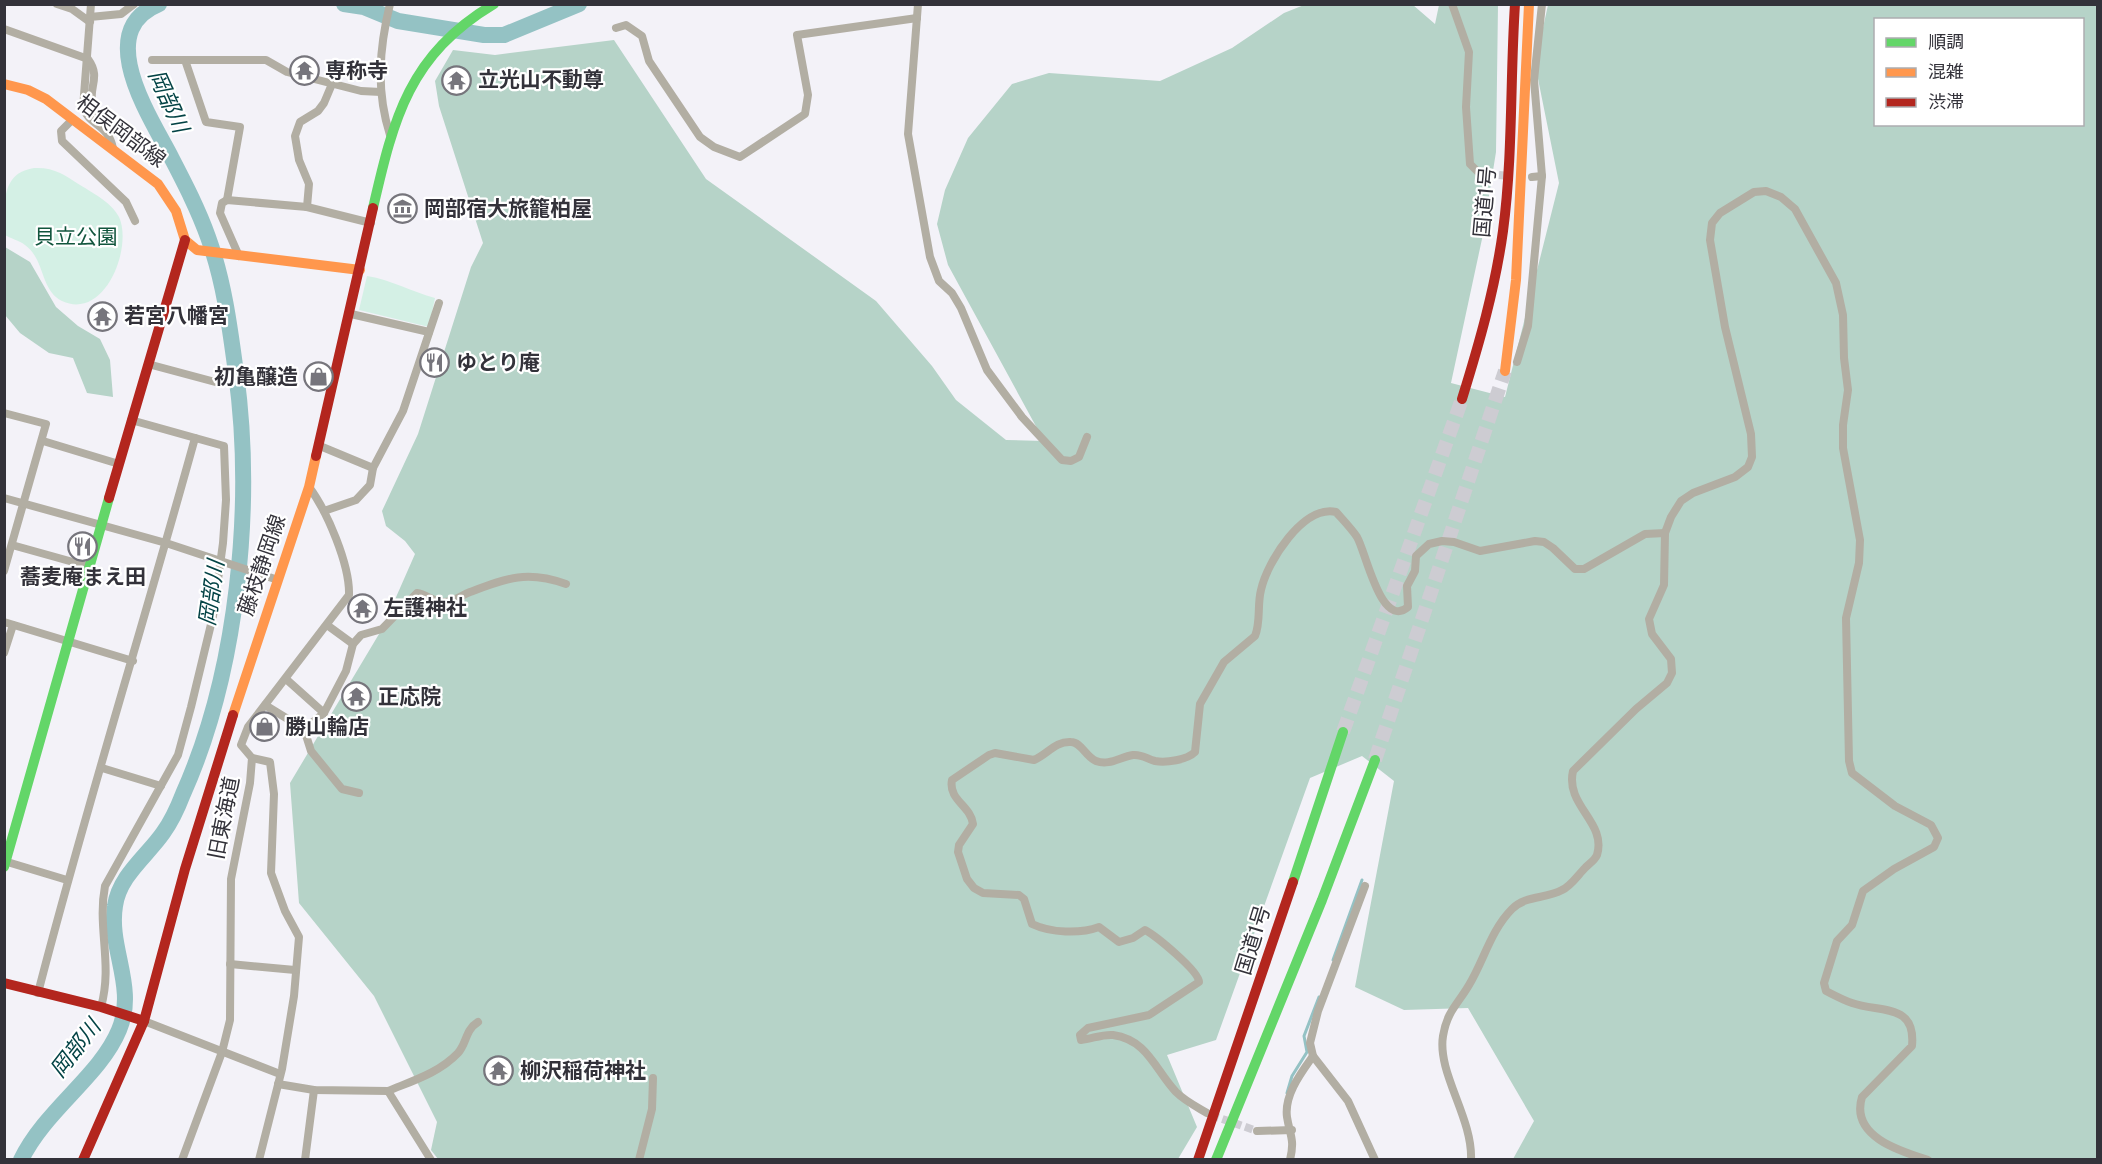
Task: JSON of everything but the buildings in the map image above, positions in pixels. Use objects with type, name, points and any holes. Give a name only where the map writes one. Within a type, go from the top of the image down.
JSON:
[{"type":"main road","name":"藤枝静岡線","points":[[83,1160],[139,1019],[222,748],[309,487],[351,314],[390,135],[413,79],[444,42],[468,21],[494,4]]},
{"type":"main road","name":"国道1号","points":[[1462,399],[1489,311],[1503,229],[1509,172],[1515,4]]},
{"type":"main road","name":"国道1号","points":[[1505,371],[1516,280],[1529,4]]},
{"type":"main road","name":"相俣岡部線","points":[[4,84],[28,90],[46,99],[152,178],[168,195],[184,240]]},
{"type":"main road","points":[[5,863],[184,240],[197,250],[360,270]]},
{"type":"main road","name":"国道1号","points":[[1198,1160],[1254,1003],[1296,866],[1343,732]]},
{"type":"main road","points":[[1216,1160],[1322,900],[1375,760]]},
{"type":"main road","points":[[5,984],[101,1007],[139,1019]]},
{"type":"street","points":[[57,4],[72,9],[90,20],[121,14],[134,4]]},
{"type":"street","points":[[91,4],[83,108],[85,113],[108,132],[113,148]]},
{"type":"street","points":[[390,4],[380,64],[381,92],[390,135]]},
{"type":"street","points":[[918,4],[909,134],[930,257],[939,281],[952,293],[961,308],[987,370],[1022,417],[1062,460],[1071,461],[1079,457],[1087,437]]},
{"type":"street","points":[[1452,4],[1468,52],[1466,107],[1470,164],[1478,172],[1487,174]]},
{"type":"street","points":[[1517,362],[1528,326],[1542,176],[1534,80],[1542,4]]},
{"type":"street","points":[[616,28],[626,25],[642,36],[649,61],[700,136],[714,147],[740,157],[805,114],[808,95],[797,35],[917,18]]},
{"type":"street","points":[[4,29],[88,59],[96,73],[92,105],[117,124],[126,140]]},
{"type":"street","points":[[152,60],[266,60],[287,72],[332,84],[381,92]]},
{"type":"street","points":[[185,60],[206,122],[235,125],[240,128],[227,200]]},
{"type":"street","points":[[307,207],[309,184],[296,150],[297,128],[300,122],[318,111],[332,84]]},
{"type":"street","points":[[74,119],[61,131],[62,141],[126,202],[135,221]]},
{"type":"street","points":[[1532,177],[1542,176]]},
{"type":"street","points":[[1471,1160],[1469,1132],[1443,1055],[1443,1038],[1453,1004],[1468,987],[1495,932],[1512,909],[1526,900],[1563,890],[1596,857],[1599,844],[1596,832],[1573,795],[1570,784],[1573,771],[1667,683],[1672,673],[1671,659],[1652,634],[1649,619],[1664,585],[1665,533],[1671,517],[1681,501],[1693,493],[1735,477],[1748,467],[1752,457],[1751,434],[1725,327],[1710,240],[1712,223],[1720,213],[1754,192],[1766,191],[1781,197],[1795,209],[1836,283],[1843,315],[1844,358],[1848,390],[1843,426],[1843,448],[1860,540],[1859,563],[1846,618],[1849,761],[1852,773],[1895,806],[1931,825],[1938,838],[1934,847],[1894,869],[1863,891],[1852,925],[1837,941],[1824,983],[1826,991],[1851,1003],[1896,1011],[1908,1020],[1913,1034],[1912,1046],[1862,1097],[1859,1106],[1861,1121],[1870,1133],[1883,1143],[1928,1160]]},
{"type":"street","points":[[239,256],[220,213],[222,203],[227,200],[307,207],[371,223]]},
{"type":"street","points":[[324,511],[362,496],[370,485],[373,468],[403,411],[439,303]]},
{"type":"street","points":[[351,314],[429,332]]},
{"type":"street","points":[[148,364],[219,383]]},
{"type":"street","points":[[4,413],[46,424],[4,571]]},
{"type":"street","points":[[101,1007],[107,981],[108,958],[101,905],[105,886],[178,755],[213,616],[226,500],[224,446],[131,420]]},
{"type":"street","points":[[38,993],[68,880],[133,661],[195,438]]},
{"type":"street","points":[[43,441],[119,464]]},
{"type":"street","points":[[320,446],[373,468]]},
{"type":"street","points":[[222,748],[241,745],[248,727],[349,595],[349,582],[324,511],[309,487]]},
{"type":"street","points":[[4,498],[166,543],[278,580]]},
{"type":"street","points":[[1207,1113],[1177,1093],[1149,1053],[1141,1047],[1116,1036],[1104,1035],[1081,1040],[1080,1035],[1088,1028],[1149,1015],[1199,982],[1199,978],[1174,954],[1168,944],[1145,930],[1133,938],[1119,942],[1099,927],[1086,932],[1041,928],[1032,924],[1024,899],[1019,895],[992,894],[974,888],[967,879],[958,852],[959,845],[974,824],[973,817],[952,794],[952,780],[995,753],[1034,760],[1051,747],[1069,741],[1076,742],[1090,758],[1104,763],[1132,755],[1141,755],[1157,761],[1190,757],[1195,752],[1200,704],[1224,662],[1248,644],[1258,629],[1260,596],[1264,580],[1292,532],[1320,512],[1336,512],[1358,539],[1384,602],[1392,611],[1398,612],[1408,607],[1407,586],[1415,571],[1416,556],[1429,544],[1442,541],[1454,542],[1480,551],[1535,541],[1544,542],[1575,569],[1584,569],[1645,534],[1665,533]]},
{"type":"street","points":[[12,545],[91,567]]},
{"type":"street","points":[[304,729],[324,713],[346,671],[353,644],[361,635],[382,629],[401,613],[417,592],[436,601],[453,601],[468,592],[524,575],[546,577],[566,585]]},
{"type":"street","points":[[4,653],[9,624],[133,661]]},
{"type":"street","points":[[327,625],[353,644]]},
{"type":"street","points":[[286,679],[324,713]]},
{"type":"street","points":[[266,705],[304,729],[311,751],[342,789],[359,793]]},
{"type":"street","name":"旧東海道","points":[[182,1160],[222,1053],[230,1020],[231,879],[250,783],[252,758],[241,745]]},
{"type":"street","points":[[252,758],[270,762],[274,794],[271,873],[285,911],[299,937],[294,996],[278,1084],[259,1160]]},
{"type":"street","points":[[102,768],[161,786]]},
{"type":"street","points":[[5,863],[68,880]]},
{"type":"street","points":[[1365,886],[1318,1011],[1310,1043],[1313,1056],[1348,1101],[1376,1160]]},
{"type":"street","points":[[230,964],[295,970]]},
{"type":"street","points":[[139,1019],[280,1074]]},
{"type":"street","points":[[278,1084],[314,1090],[388,1091],[427,1075],[447,1062],[460,1051],[469,1028],[478,1023]]},
{"type":"street","points":[[1290,1160],[1294,1143],[1287,1118],[1288,1106],[1299,1075],[1313,1056]]},
{"type":"street","points":[[639,1160],[652,1109],[653,1078]]},
{"type":"street","points":[[305,1160],[314,1090]]},
{"type":"street","points":[[388,1091],[431,1160]]},
{"type":"street","points":[[1257,1131],[1292,1130]]},
{"type":"green space","points":[[1304,5],[1413,5],[1435,24],[1439,5],[1498,5],[1496,152],[1482,239],[1451,383],[1505,397],[1559,183],[1535,64],[1548,5],[2097,5],[2097,1159],[1513,1159],[1534,1121],[1468,1008],[1404,1010],[1355,987],[1394,781],[1362,756],[1310,778],[1216,1040],[1167,1055],[1197,1127],[1178,1159],[438,1159],[431,1150],[437,1122],[374,996],[299,903],[290,783],[382,629],[415,554],[405,541],[386,526],[382,511],[418,434],[471,267],[483,243],[439,106],[435,81],[453,50],[495,55],[614,40],[706,179],[876,301],[932,366],[956,400],[1006,440],[1044,441],[948,265],[937,224],[945,190],[968,138],[1012,84],[1049,73],[1160,81],[1232,48],[1284,13]]},
{"type":"green space","name":"貝立公園","points":[[34,168],[53,170],[64,175],[102,199],[119,217],[122,246],[118,262],[112,278],[103,291],[91,301],[77,304],[62,301],[55,296],[31,251],[23,243],[5,235],[6,192],[15,176]]},
{"type":"green space","points":[[5,247],[30,262],[56,307],[78,326],[100,339],[110,360],[113,397],[87,393],[73,358],[49,353],[20,333],[5,315]]},
{"type":"green space","points":[[367,276],[435,298],[429,327],[359,310]]},
{"type":"waterway","name":"岡部川","points":[[21,1160],[44,1125],[99,1063],[119,1030],[124,1014],[125,998],[115,937],[115,906],[122,885],[169,824],[202,746],[229,642],[237,587],[242,532],[243,477],[241,424],[229,322],[214,254],[204,227],[141,99],[132,76],[128,54],[130,34],[139,17],[159,4]]},
{"type":"waterway","name":"岡部川","points":[[344,4],[364,7],[398,21],[484,35],[504,35],[579,4]]},
{"type":"waterway","points":[[1333,960],[1362,880]]},
{"type":"waterway","points":[[1287,1093],[1292,1076],[1307,1052],[1304,1036],[1319,997]]},
{"type":"tunnel","points":[[1487,174],[1510,176]]},
{"type":"tunnel","points":[[1375,760],[1505,371]]},
{"type":"tunnel","points":[[1343,732],[1462,399]]},
{"type":"tunnel","points":[[1211,1115],[1257,1131]]},
{"type":"traffic: fast","points":[[373,208],[398,117],[424,67],[442,45],[465,24],[494,4]]},
{"type":"traffic: fast","points":[[4,867],[109,498]]},
{"type":"traffic: fast","points":[[1293,882],[1343,732]]},
{"type":"traffic: fast","points":[[1216,1160],[1322,900],[1375,760]]},
{"type":"traffic: slow","points":[[1505,371],[1516,280],[1529,4]]},
{"type":"traffic: slow","points":[[4,84],[28,90],[46,99],[158,184],[176,211],[185,240],[197,250],[360,270]]},
{"type":"traffic: slow","points":[[233,715],[309,487],[316,456]]},
{"type":"traffic: jam","points":[[1462,399],[1486,316],[1503,231],[1508,175],[1515,4]]},
{"type":"traffic: jam","points":[[316,456],[373,208]]},
{"type":"traffic: jam","points":[[109,498],[185,240]]},
{"type":"traffic: jam","points":[[83,1160],[144,1021],[185,869],[233,715]]},
{"type":"traffic: jam","points":[[1198,1160],[1293,882]]},
{"type":"traffic: jam","points":[[4,983],[101,1007],[144,1021]]},
{"type":"place","name":"専称寺","points":[[304,71]]},
{"type":"place","name":"立光山不動尊","points":[[457,80]]},
{"type":"place","name":"岡部宿大旅籠柏屋","points":[[403,209]]},
{"type":"place","name":"若宮八幡宮","points":[[103,316]]},
{"type":"place","name":"ゆとり庵","points":[[435,363]]},
{"type":"place","name":"初亀醸造","points":[[319,377]]},
{"type":"place","name":"蕎麦庵まえ田","points":[[83,546]]},
{"type":"place","name":"左護神社","points":[[362,608]]},
{"type":"place","name":"正応院","points":[[357,697]]},
{"type":"place","name":"勝山輪店","points":[[264,727]]},
{"type":"place","name":"柳沢稲荷神社","points":[[499,1071]]}]
